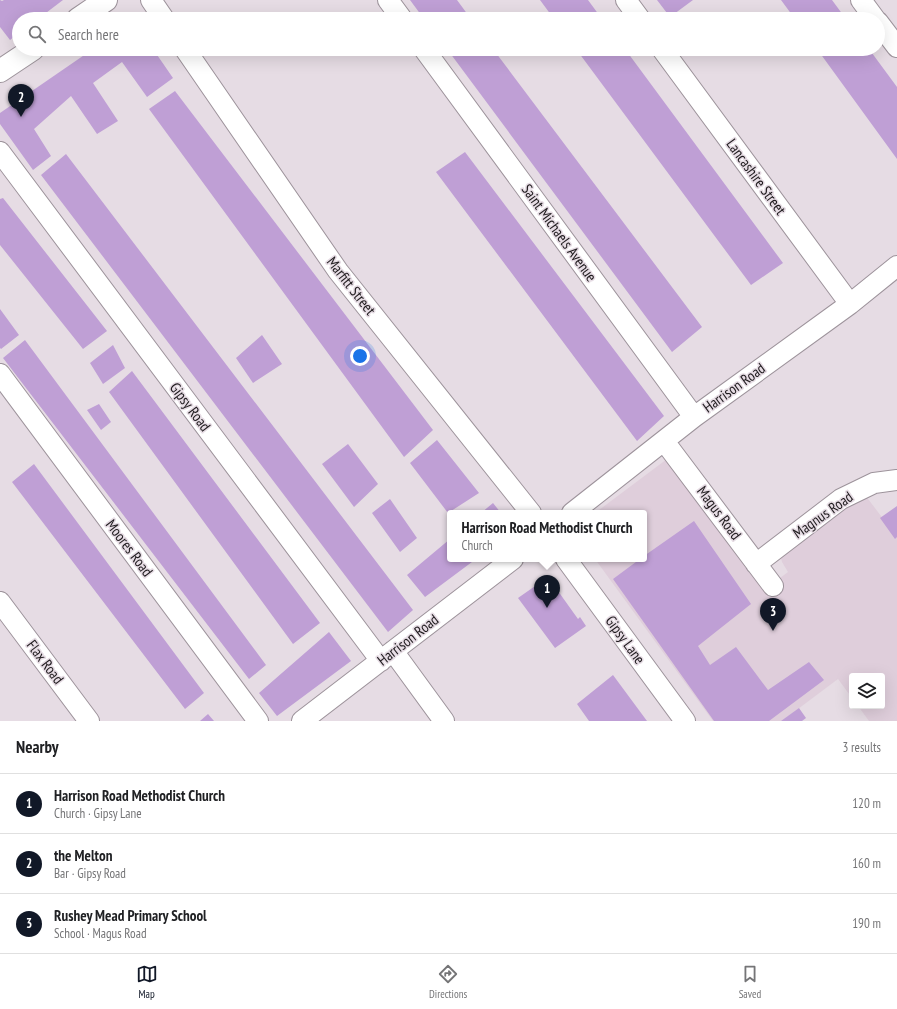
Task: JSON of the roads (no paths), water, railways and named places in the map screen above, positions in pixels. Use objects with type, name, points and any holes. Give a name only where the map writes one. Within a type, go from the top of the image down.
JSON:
[{"type":"main road","points":[[88,12],[106,0]]},
{"type":"main road","points":[[0,71],[22,56]]},
{"type":"street","points":[[151,0],[159,12]]},
{"type":"street","points":[[388,0],[397,12]]},
{"type":"street","points":[[626,0],[635,12]]},
{"type":"street","points":[[861,0],[870,12]]},
{"type":"street","points":[[885,31],[897,47]]},
{"type":"street","name":"Marfitt Street","points":[[190,56],[338,271],[529,510]]},
{"type":"street","name":"Saint Michaels Avenue","points":[[429,56],[694,417]]},
{"type":"street","name":"Lancashire Street","points":[[667,56],[850,304]]},
{"type":"street","name":"Gipsy Road","points":[[0,152],[387,656],[444,721]]},
{"type":"street","name":"Harrison Road","points":[[576,510],[694,417],[850,304],[897,266]]},
{"type":"street","name":"Moores Road","points":[[0,374],[258,721]]},
{"type":"street","name":"Magus Road","points":[[664,440],[773,586]]},
{"type":"street","name":"Magnus Road","points":[[756,564],[841,499],[874,483],[897,480]]},
{"type":"street","name":"Harrison Road","points":[[311,718],[387,656],[509,562]]},
{"type":"street","name":"Gipsy Lane","points":[[568,562],[685,721]]},
{"type":"street","name":"Flax Road","points":[[0,602],[89,721]]},
{"type":"place","name":"the Melton","points":[[21,117]]},
{"type":"place","name":"Harrison Road Methodist Church","points":[[547,608]]},
{"type":"place","name":"Rushey Mead Primary School","points":[[773,631]]}]
